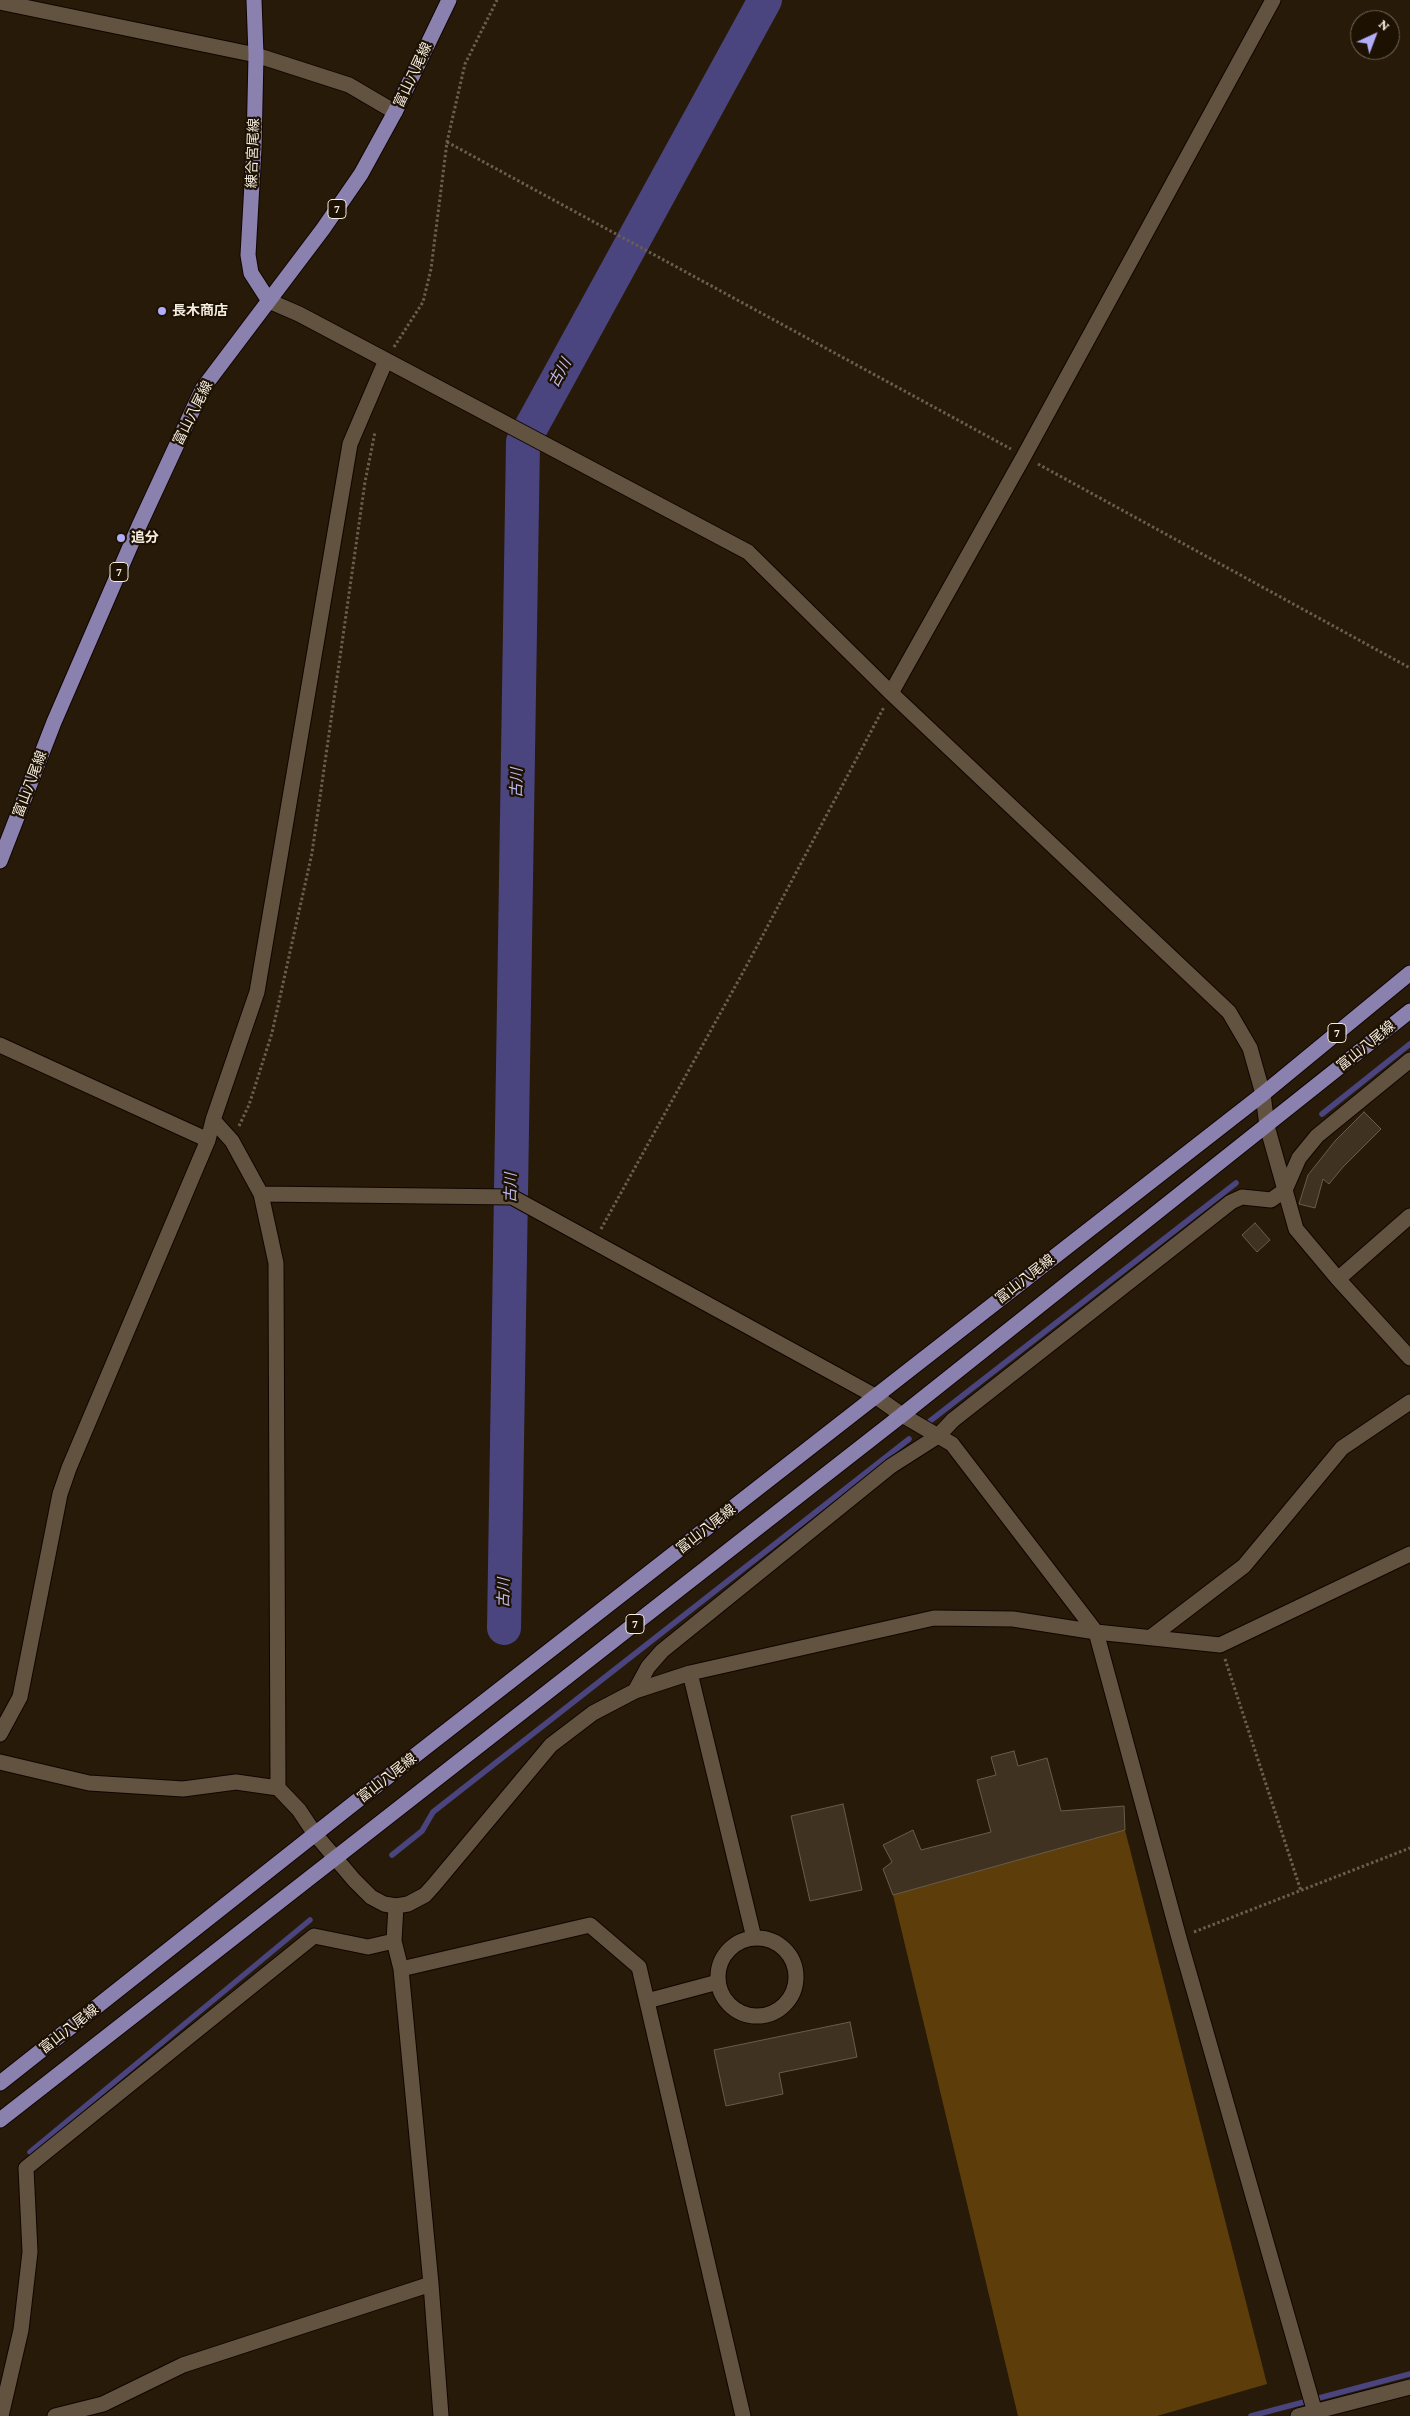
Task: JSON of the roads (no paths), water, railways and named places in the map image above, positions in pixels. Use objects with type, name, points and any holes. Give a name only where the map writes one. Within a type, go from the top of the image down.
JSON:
[{"type":"main road","name":"練合宮尾線","points":[[254,0],[256,55],[248,255],[252,273],[269,300]]},
{"type":"main road","name":"富山八尾線","points":[[0,861],[54,722],[139,526],[203,388],[323,229],[361,174],[395,112],[449,0]]},
{"type":"main road","name":"富山八尾線","points":[[0,2083],[315,1834],[1263,1094],[1410,973]]},
{"type":"main road","name":"富山八尾線","points":[[0,2120],[902,1415],[1410,1011]]},
{"type":"street","points":[[891,693],[1024,456],[1273,0]]},
{"type":"street","points":[[0,2],[256,55],[349,85],[395,112]]},
{"type":"street","points":[[269,300],[748,552],[891,693],[1229,1012],[1250,1048],[1263,1094],[1267,1126],[1296,1229],[1338,1279],[1410,1358]]},
{"type":"street","points":[[0,1734],[20,1697],[60,1494],[69,1468],[208,1140],[213,1120],[257,992],[350,444],[386,360]]},
{"type":"street","points":[[0,1045],[208,1140]]},
{"type":"street","points":[[635,1691],[648,1667],[662,1651],[891,1466],[938,1436],[952,1420],[1231,1202],[1242,1197],[1271,1200],[1285,1190],[1299,1158],[1317,1136],[1410,1060]]},
{"type":"street","points":[[213,1120],[232,1141],[261,1194],[276,1264],[278,1788]]},
{"type":"street","points":[[261,1194],[512,1197],[875,1396],[902,1415],[952,1444],[1096,1632],[1179,1938],[1316,2414]]},
{"type":"street","points":[[1338,1279],[1410,1216]]},
{"type":"street","points":[[1151,1637],[1244,1566],[1342,1448],[1410,1402]]},
{"type":"street","points":[[0,1762],[89,1783],[183,1789],[236,1782],[278,1788],[299,1810],[315,1834],[370,1897],[384,1904],[396,1906],[408,1904],[425,1895],[434,1886],[551,1745],[594,1713],[635,1691],[690,1673],[934,1618],[1013,1619],[1096,1632],[1220,1645],[1410,1554]]},
{"type":"street","points":[[690,1673],[754,1938]]},
{"type":"street","points":[[396,1906],[394,1941],[400,1969],[431,2284],[441,2416]]},
{"type":"street","points":[[400,1969],[590,1925],[639,1967],[743,2416]]},
{"type":"street","points":[[1,2416],[21,2330],[30,2252],[26,2168],[314,1936],[368,1947],[394,1941]]},
{"type":"street","points":[[754,1938],[767,1939],[779,1945],[788,1954],[794,1966],[796,1979],[793,1991],[786,2003],[776,2011],[752,2016],[740,2012],[729,2004],[722,1994],[718,1982],[718,1969],[723,1958],[736,1944],[754,1938]]},
{"type":"street","points":[[647,2001],[718,1982]]},
{"type":"street","points":[[55,2416],[107,2410],[182,2365],[431,2284]]},
{"type":"street","points":[[1298,2416],[1316,2414],[1410,2387]]},
{"type":"waterway","name":"古川","points":[[504,1628],[523,442],[765,0]]},
{"type":"waterway","points":[[1322,1114],[1410,1044]]},
{"type":"waterway","points":[[930,1421],[1236,1183]]},
{"type":"waterway","points":[[392,1855],[422,1831],[433,1812],[909,1439]]},
{"type":"waterway","points":[[30,2152],[310,1920]]},
{"type":"waterway","points":[[1251,2416],[1410,2374]]},
{"type":"place","name":"長木商店","points":[[162,311]]},
{"type":"place","name":"追分","points":[[121,538]]}]
